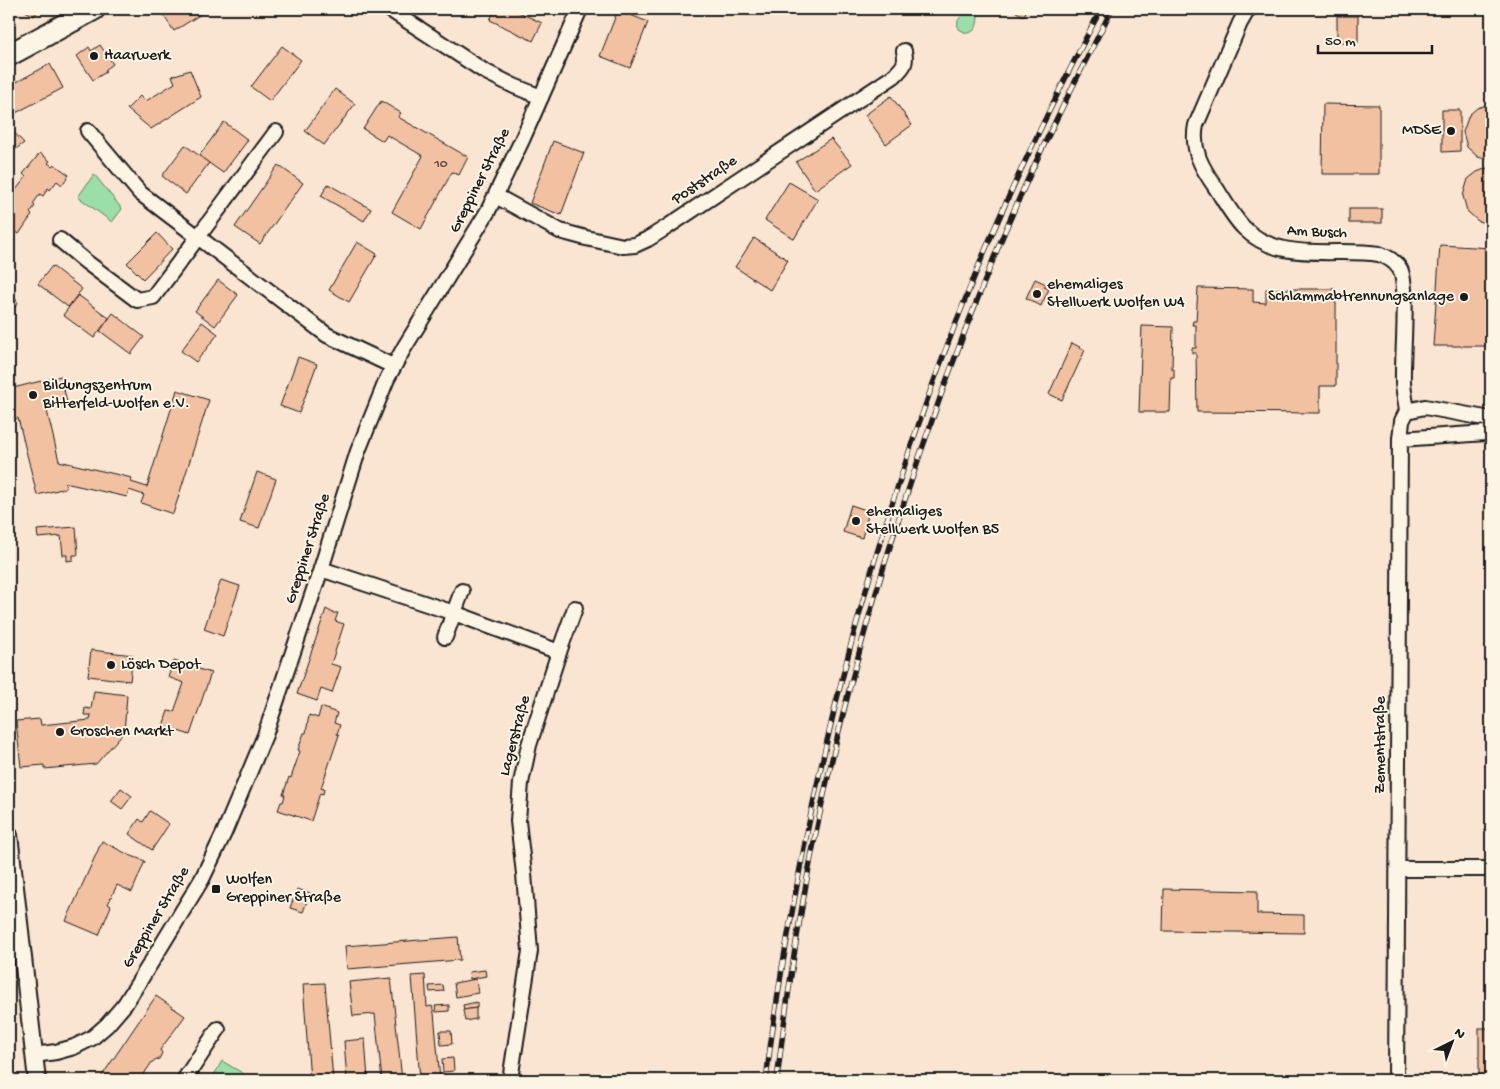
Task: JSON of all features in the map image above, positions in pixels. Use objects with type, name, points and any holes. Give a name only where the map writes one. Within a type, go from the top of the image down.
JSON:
[{"type":"main road","points":[[11,48],[94,9]]},
{"type":"street","points":[[389,9],[484,71],[541,97]]},
{"type":"street","name":"Greppiner Straße","points":[[34,1055],[74,1047],[92,1038],[107,1026],[129,997],[190,900],[224,833],[265,735],[322,569],[358,451],[393,366],[465,251],[496,196],[580,9]]},
{"type":"street","name":"Am Busch","points":[[1248,9],[1196,125],[1194,135],[1198,157],[1208,177],[1237,221],[1263,242],[1283,250],[1379,254],[1388,256],[1395,263],[1400,270],[1404,287],[1402,384],[1407,411]]},
{"type":"street","name":"Poststraße","points":[[496,196],[560,231],[622,246],[636,244],[667,227],[894,76],[903,67],[906,59],[904,51]]},
{"type":"street","points":[[88,131],[140,193],[198,238],[327,335],[393,366]]},
{"type":"street","points":[[60,240],[138,300],[153,297],[276,132]]},
{"type":"street","points":[[1407,411],[1425,407],[1485,418],[1491,421]]},
{"type":"street","name":"Zementstraße","points":[[1396,1080],[1400,439],[1402,421],[1407,411]]},
{"type":"street","points":[[1400,439],[1486,433],[1491,430]]},
{"type":"street","points":[[322,569],[559,652]]},
{"type":"street","points":[[445,637],[462,591]]},
{"type":"street","name":"Lagerstraße","points":[[510,1080],[530,950],[518,821],[521,783],[529,745],[575,608]]},
{"type":"street","points":[[9,835],[37,1080]]},
{"type":"street","points":[[1398,869],[1491,869]]},
{"type":"street","points":[[184,1080],[218,1029]]},
{"type":"green space","points":[[971,9],[978,11],[977,22],[973,31],[966,33],[959,29],[958,20]]},
{"type":"green space","points":[[94,174],[122,209],[112,222],[78,197]]},
{"type":"green space","points":[[222,1061],[244,1074],[241,1080],[211,1080]]},
{"type":"building","points":[[22,9],[39,9],[34,16]]},
{"type":"building","points":[[166,9],[209,9],[174,31],[161,12]]},
{"type":"building","points":[[495,9],[512,9],[542,23],[533,41],[490,20]]},
{"type":"building","points":[[1017,9],[1027,9],[1024,16],[1016,12]]},
{"type":"building","points":[[618,10],[648,22],[630,68],[600,56]]},
{"type":"building","points":[[1337,16],[1358,16],[1358,42],[1337,42]]},
{"type":"building","points":[[100,45],[113,64],[105,70],[106,72],[93,80],[77,56],[89,47],[91,51]]},
{"type":"building","points":[[282,46],[301,60],[270,101],[251,87]]},
{"type":"building","points":[[50,64],[63,88],[10,116],[9,86]]},
{"type":"building","points":[[190,70],[201,97],[151,129],[127,109],[140,96],[146,101],[175,83],[172,76]]},
{"type":"building","points":[[335,89],[355,104],[324,145],[305,131]]},
{"type":"building","points":[[891,96],[912,125],[886,144],[865,115]]},
{"type":"building","points":[[381,101],[401,113],[398,117],[468,157],[459,175],[452,172],[421,229],[392,212],[423,156],[387,135],[383,141],[363,129]]},
{"type":"building","points":[[1323,104],[1379,105],[1379,174],[1322,174]]},
{"type":"building","points":[[1491,105],[1491,160],[1478,157],[1467,147],[1463,132],[1469,115],[1477,108]]},
{"type":"building","name":"MDSE","points":[[1442,110],[1460,110],[1460,151],[1442,152]]},
{"type":"building","points":[[224,122],[248,140],[223,173],[199,156]]},
{"type":"building","points":[[9,127],[24,143],[9,154]]},
{"type":"building","points":[[831,139],[852,164],[815,190],[796,162]]},
{"type":"building","points":[[553,141],[584,153],[561,215],[530,203]]},
{"type":"building","points":[[185,145],[209,163],[186,194],[162,176]]},
{"type":"building","points":[[40,153],[50,161],[48,163],[52,166],[54,164],[69,175],[62,185],[57,181],[50,190],[48,188],[43,196],[40,194],[33,204],[35,206],[30,213],[32,215],[19,234],[9,227],[9,194],[12,195],[26,177],[23,174]]},
{"type":"building","points":[[278,165],[303,183],[260,244],[235,227]]},
{"type":"building","points":[[1491,168],[1491,223],[1489,224],[1478,221],[1467,211],[1463,196],[1468,179],[1477,172]]},
{"type":"building","points":[[789,182],[818,199],[794,239],[765,220]]},
{"type":"building","points":[[328,184],[371,209],[364,221],[321,196]]},
{"type":"building","points":[[1349,209],[1382,209],[1382,223],[1349,223]]},
{"type":"building","points":[[157,233],[172,249],[143,279],[127,263]]},
{"type":"building","points":[[754,238],[788,260],[770,290],[735,267]]},
{"type":"building","points":[[357,242],[377,254],[349,302],[329,290]]},
{"type":"building","name":"Schlammabtrennungsanlage","points":[[1440,245],[1491,248],[1491,346],[1433,346]]},
{"type":"building","points":[[52,266],[82,289],[68,307],[38,284]]},
{"type":"building","name":"ehemaliges Stellwerk Wolfen W4","points":[[1035,279],[1046,284],[1044,287],[1049,289],[1041,306],[1026,298]]},
{"type":"building","points":[[218,280],[238,295],[215,326],[195,311]]},
{"type":"building","points":[[1198,288],[1253,289],[1253,302],[1266,303],[1266,289],[1335,289],[1336,386],[1320,386],[1320,413],[1197,412],[1196,353],[1192,353],[1192,348],[1196,348],[1196,325],[1192,325],[1193,321],[1196,321]]},
{"type":"building","points":[[9,289],[18,303],[9,315]]},
{"type":"building","points":[[78,295],[109,318],[94,338],[63,315]]},
{"type":"building","points":[[113,313],[144,337],[131,354],[100,331]]},
{"type":"building","points":[[202,322],[218,334],[196,362],[181,351]]},
{"type":"building","points":[[1142,326],[1173,327],[1172,369],[1174,369],[1174,378],[1171,378],[1170,412],[1139,412]]},
{"type":"building","points":[[1072,343],[1085,350],[1062,400],[1049,394]]},
{"type":"building","points":[[298,357],[317,364],[299,413],[280,406]]},
{"type":"building","points":[[61,376],[68,407],[47,411],[59,461],[132,478],[131,482],[147,487],[177,390],[209,400],[173,514],[141,503],[144,495],[129,490],[127,497],[65,483],[66,488],[37,495],[18,418],[9,421],[9,389]]},
{"type":"building","points":[[257,472],[276,479],[259,528],[240,522]]},
{"type":"building","name":"ehemaliges Stellwerk Wolfen B5","points":[[851,505],[869,511],[862,538],[843,532]]},
{"type":"building","points":[[76,527],[78,555],[73,555],[73,560],[67,561],[67,555],[63,555],[61,536],[38,538],[37,530]]},
{"type":"building","points":[[221,580],[240,586],[223,636],[204,629]]},
{"type":"building","points":[[326,609],[333,613],[338,613],[335,621],[344,624],[331,664],[341,667],[332,693],[321,689],[317,701],[297,694]]},
{"type":"building","name":"Lösch Depot","points":[[91,650],[133,655],[130,681],[88,676]]},
{"type":"building","points":[[174,661],[211,673],[190,735],[163,726],[168,711],[174,712],[184,683],[168,677]]},
{"type":"building","points":[[94,691],[127,695],[124,732],[96,764],[44,769],[44,765],[21,767],[16,721],[40,719],[41,725],[90,720],[91,715],[84,715],[85,708],[91,709]]},
{"type":"building","points":[[321,707],[337,713],[334,723],[340,725],[337,734],[339,735],[321,788],[324,789],[323,794],[320,793],[311,821],[278,810],[281,802],[283,802],[285,795],[283,795],[289,777],[291,778],[300,751],[298,750],[304,733],[306,733],[309,715],[318,718]]},
{"type":"building","points":[[121,788],[132,796],[122,809],[111,801]]},
{"type":"building","points":[[150,811],[169,824],[152,850],[129,834],[139,819],[143,822]]},
{"type":"building","points":[[102,841],[145,861],[132,892],[117,885],[108,904],[111,906],[99,935],[66,921]]},
{"type":"building","points":[[297,889],[310,893],[303,912],[290,908]]},
{"type":"building","points":[[1164,889],[1257,891],[1257,914],[1304,915],[1304,933],[1163,931]]},
{"type":"building","points":[[458,937],[460,960],[347,969],[345,946]]},
{"type":"building","points":[[485,970],[486,976],[470,979],[469,972]]},
{"type":"building","points":[[425,975],[427,1007],[432,1006],[434,1013],[440,1080],[420,1080],[412,976]]},
{"type":"building","points":[[391,978],[402,1080],[382,1080],[375,1014],[353,1016],[349,982]]},
{"type":"building","points":[[476,979],[478,993],[456,997],[454,983]]},
{"type":"building","points":[[325,983],[333,1080],[310,1080],[303,984]]},
{"type":"building","points":[[443,985],[444,991],[430,992],[429,986]]},
{"type":"building","points":[[156,996],[185,1016],[160,1050],[162,1053],[159,1059],[152,1062],[140,1080],[99,1080]]},
{"type":"building","points":[[477,1002],[477,1008],[464,1010],[463,1005]]},
{"type":"building","points":[[449,1005],[449,1011],[436,1012],[435,1006]]},
{"type":"building","points":[[476,1008],[476,1019],[465,1021],[463,1010]]},
{"type":"building","points":[[1479,1028],[1491,1028],[1491,1080],[1479,1080]]},
{"type":"building","points":[[440,1031],[451,1031],[452,1044],[441,1045]]},
{"type":"building","points":[[365,1039],[368,1080],[347,1080],[344,1041]]},
{"type":"building","points":[[453,1058],[454,1071],[443,1072],[442,1059]]},
{"type":"railway","points":[[766,1080],[789,928],[827,741],[869,578],[894,498],[950,338],[981,260],[1038,133],[1101,9]]},
{"type":"railway","points":[[777,1080],[794,956],[816,832],[849,689],[903,505],[967,324],[1004,232],[1033,167],[1112,9]]},
{"type":"place","name":"Haarwerk","points":[[94,56]]},
{"type":"place","name":"MDSE","points":[[1451,131]]},
{"type":"place","name":"ehemaliges Stellwerk Wolfen W4","points":[[1037,294]]},
{"type":"place","name":"Schlammabtrennungsanlage","points":[[1464,297]]},
{"type":"place","name":"Bildungszentrum Bitterfeld-Wolfen e.V.","points":[[33,395]]},
{"type":"place","name":"ehemaliges Stellwerk Wolfen B5","points":[[856,521]]},
{"type":"place","name":"Lösch Depot","points":[[111,665]]},
{"type":"place","name":"Groschen Markt","points":[[60,732]]},
{"type":"place","name":"Wolfen Greppiner Straße","points":[[216,889]]}]
